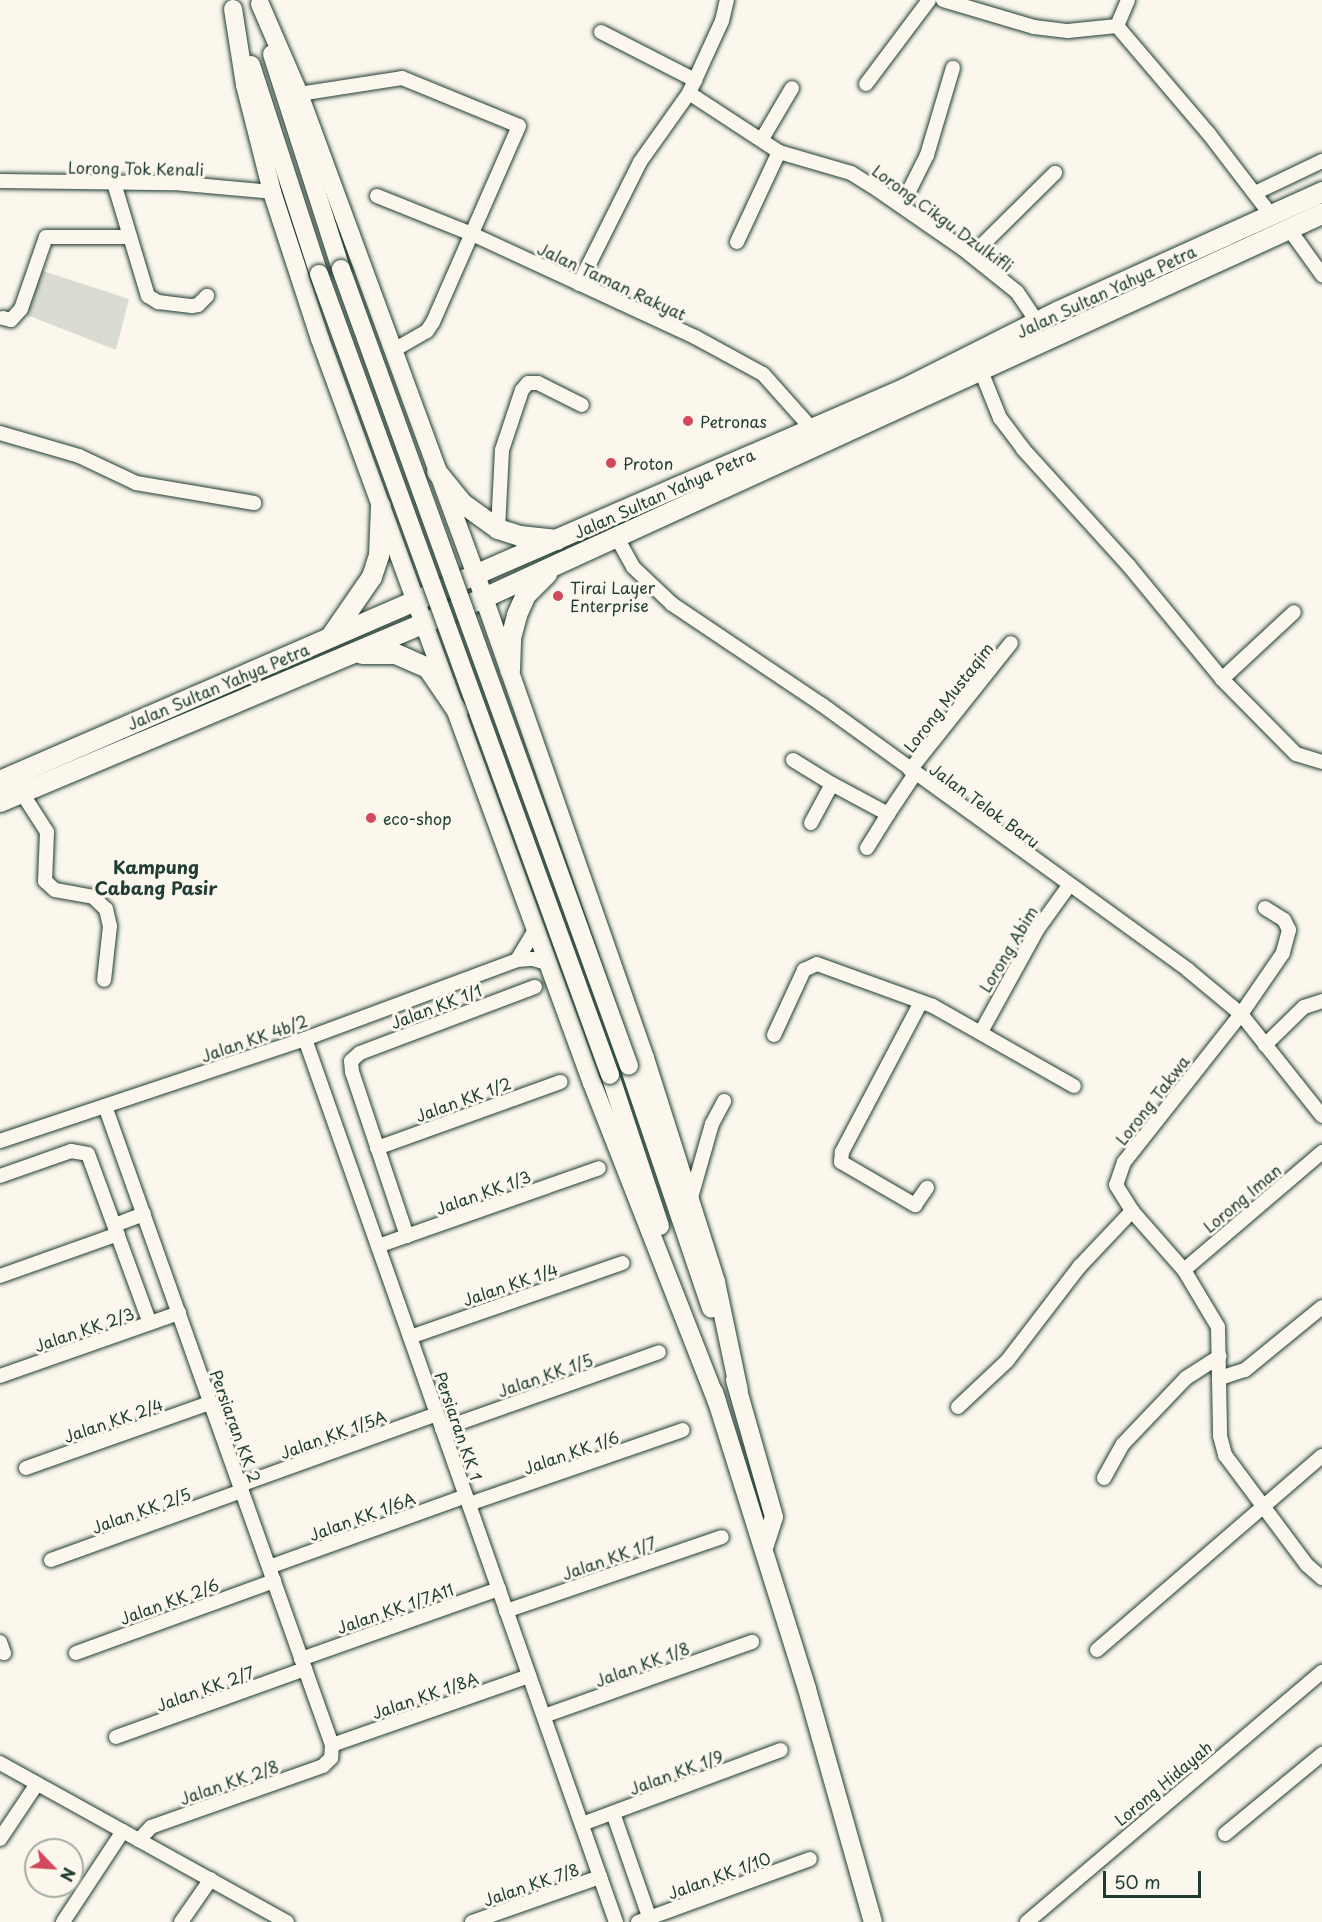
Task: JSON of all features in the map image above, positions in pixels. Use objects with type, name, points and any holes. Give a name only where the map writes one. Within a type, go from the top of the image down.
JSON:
[{"type":"highway","name":"Jalan Sultan Yahya Petra","points":[[0,781],[906,388],[1059,311],[1322,192]]},
{"type":"highway","name":"Jalan Sultan Yahya Petra","points":[[0,802],[484,598],[1322,214]]},
{"type":"highway","points":[[1059,311],[1078,312],[1083,318],[1080,326]]},
{"type":"highway","points":[[437,472],[462,503],[498,529],[520,536],[558,540]]},
{"type":"highway","points":[[330,638],[372,577],[379,556],[381,507]]},
{"type":"highway","points":[[510,670],[511,638],[526,595],[563,561]]},
{"type":"highway","points":[[343,658],[380,652],[413,660],[429,668],[458,712]]},
{"type":"main road","points":[[259,2],[299,94],[476,575],[645,1058],[716,1282],[739,1391]]},
{"type":"main road","points":[[259,2],[278,78],[341,269],[629,1066],[739,1391],[774,1518],[764,1548]]},
{"type":"main road","points":[[232,5],[245,85],[272,192],[381,507],[426,623],[536,928],[717,1402]]},
{"type":"main road","points":[[232,5],[319,274],[610,1075],[764,1548],[873,1922]]},
{"type":"main road","points":[[390,530],[411,539],[437,539],[446,535],[453,514]]},
{"type":"main road","points":[[445,676],[461,647],[472,639],[498,638]]},
{"type":"street","points":[[579,284],[640,162],[689,93],[722,21],[726,0]]},
{"type":"street","points":[[866,84],[929,0]]},
{"type":"street","points":[[1117,26],[1128,0]]},
{"type":"street","points":[[949,1],[1034,27],[1068,31],[1117,26]]},
{"type":"street","points":[[1117,26],[1255,192],[1271,215]]},
{"type":"street","points":[[601,32],[695,80]]},
{"type":"street","points":[[902,205],[927,155],[953,68]]},
{"type":"street","points":[[299,94],[402,78],[519,126],[434,322],[427,331],[392,351]]},
{"type":"street","points":[[762,139],[792,88]]},
{"type":"street","name":"Lorong Cikgu Dzulkifli","points":[[689,93],[779,152],[851,173],[902,205],[972,255],[1017,292],[1037,322]]},
{"type":"street","points":[[737,242],[779,152]]},
{"type":"street","points":[[1255,192],[1322,161]]},
{"type":"street","points":[[972,255],[1055,173]]},
{"type":"street","name":"Lorong Tok Kenali","points":[[0,181],[174,183],[272,192]]},
{"type":"street","points":[[114,183],[151,299],[192,306],[198,305],[207,296]]},
{"type":"street","name":"Jalan Taman Rakyat","points":[[377,196],[472,234],[696,337],[763,374],[812,429]]},
{"type":"street","points":[[1289,230],[1322,275]]},
{"type":"street","points":[[3,318],[11,320],[21,309],[46,237],[130,237]]},
{"type":"street","points":[[981,371],[1000,418],[1023,449],[1129,566],[1222,679],[1296,754],[1322,762]]},
{"type":"street","points":[[498,529],[502,450],[522,390],[528,383],[538,383],[582,405]]},
{"type":"street","points":[[0,433],[79,456],[136,483],[254,503]]},
{"type":"street","name":"Jalan Telok Baru","points":[[616,536],[633,567],[655,591],[821,704],[1068,886],[1188,970],[1241,1014],[1322,1116]]},
{"type":"street","points":[[1222,679],[1294,612]]},
{"type":"street","name":"Lorong Mustaqim","points":[[867,848],[913,772],[1011,643]]},
{"type":"street","points":[[793,760],[888,814]]},
{"type":"street","points":[[811,824],[832,784]]},
{"type":"street","points":[[22,793],[47,832],[45,881],[55,890],[93,897],[106,909],[110,926],[104,980]]},
{"type":"street","name":"Lorong Abim","points":[[981,1032],[1021,956],[1068,886]]},
{"type":"street","name":"Lorong Takwa","points":[[1265,908],[1284,920],[1288,941],[1241,1014],[1117,1174],[1119,1194],[1184,1270],[1218,1327],[1220,1437],[1225,1455],[1262,1507],[1322,1578]]},
{"type":"street","points":[[517,960],[536,928]]},
{"type":"street","name":"Jalan KK 4b/2","points":[[0,1141],[305,1039],[517,960],[533,959],[550,964]]},
{"type":"street","points":[[774,1035],[810,964],[921,1002],[981,1032],[1074,1086]]},
{"type":"street","name":"Jalan KK 1/1","points":[[377,1148],[351,1072],[351,1060],[360,1053],[535,987]]},
{"type":"street","points":[[1265,1045],[1304,1007],[1322,1000]]},
{"type":"street","points":[[921,1002],[842,1152],[841,1162],[915,1205],[927,1188]]},
{"type":"street","name":"Persiaran KK 1","points":[[305,1039],[616,1922]]},
{"type":"street","name":"Jalan KK 1/2","points":[[377,1148],[560,1083]]},
{"type":"street","points":[[689,1202],[712,1124],[724,1101]]},
{"type":"street","name":"Persiaran KK 2","points":[[105,1106],[332,1751]]},
{"type":"street","points":[[377,1148],[407,1236]]},
{"type":"street","points":[[0,1176],[71,1151],[82,1151],[91,1159],[150,1323]]},
{"type":"street","name":"Lorong Iman","points":[[1184,1270],[1322,1152]]},
{"type":"street","name":"Jalan KK 1/3","points":[[378,1246],[599,1168]]},
{"type":"street","points":[[958,1407],[1007,1360],[1080,1266],[1132,1211]]},
{"type":"street","points":[[0,1276],[116,1230],[144,1214]]},
{"type":"street","name":"Jalan KK 1/4","points":[[410,1337],[622,1263]]},
{"type":"street","points":[[1220,1378],[1245,1370],[1322,1306]]},
{"type":"street","name":"Jalan KK 2/3","points":[[0,1376],[178,1313]]},
{"type":"street","name":"Jalan KK 1/5","points":[[442,1428],[659,1352]]},
{"type":"street","points":[[1104,1478],[1130,1436],[1186,1378],[1220,1356]]},
{"type":"street","name":"Jalan KK 2/4","points":[[26,1468],[210,1403]]},
{"type":"street","name":"Jalan KK 1/5A","points":[[241,1488],[437,1414]]},
{"type":"street","name":"Jalan KK 1/6","points":[[468,1500],[683,1430]]},
{"type":"street","points":[[1097,1650],[1322,1456]]},
{"type":"street","name":"Jalan KK 2/5","points":[[51,1560],[241,1488]]},
{"type":"street","name":"Jalan KK 1/6A","points":[[271,1574],[468,1500]]},
{"type":"street","name":"Jalan KK 1/7","points":[[506,1611],[722,1537]]},
{"type":"street","name":"Jalan KK 2/6","points":[[76,1653],[271,1574]]},
{"type":"street","name":"Jalan KK 1/7A11","points":[[303,1664],[499,1589]]},
{"type":"street","name":"Jalan KK 1/8","points":[[544,1716],[752,1642]]},
{"type":"street","name":"Jalan KK 2/7","points":[[116,1737],[303,1664]]},
{"type":"street","name":"Lorong Hidayah","points":[[1027,1922],[1322,1672]]},
{"type":"street","name":"Jalan KK 1/8A","points":[[332,1751],[530,1676]]},
{"type":"street","name":"Jalan KK 1/9","points":[[582,1824],[781,1750]]},
{"type":"street","name":"Jalan KK 2/8","points":[[139,1840],[151,1827],[323,1766],[332,1751]]},
{"type":"street","points":[[1225,1834],[1322,1754]]},
{"type":"street","points":[[0,1764],[287,1922]]},
{"type":"street","points":[[0,1839],[37,1784]]},
{"type":"street","points":[[613,1813],[646,1921]]},
{"type":"street","points":[[63,1922],[123,1831]]},
{"type":"street","name":"Jalan KK 1/10","points":[[646,1921],[810,1859]]},
{"type":"street","name":"Jalan KK 7/8","points":[[472,1922],[600,1877]]},
{"type":"street","points":[[181,1922],[211,1879]]},
{"type":"shaded area","points":[[40,270],[129,299],[116,350],[22,313]]},
{"type":"place","name":"Petronas","points":[[688,421]]},
{"type":"place","name":"Proton","points":[[611,463]]},
{"type":"place","name":"Tirai Layer Enterprise","points":[[558,596]]},
{"type":"place","name":"eco-shop","points":[[371,818]]},
{"type":"district","name":"Kampung Cabang Pasir","points":[[156,878]]}]
